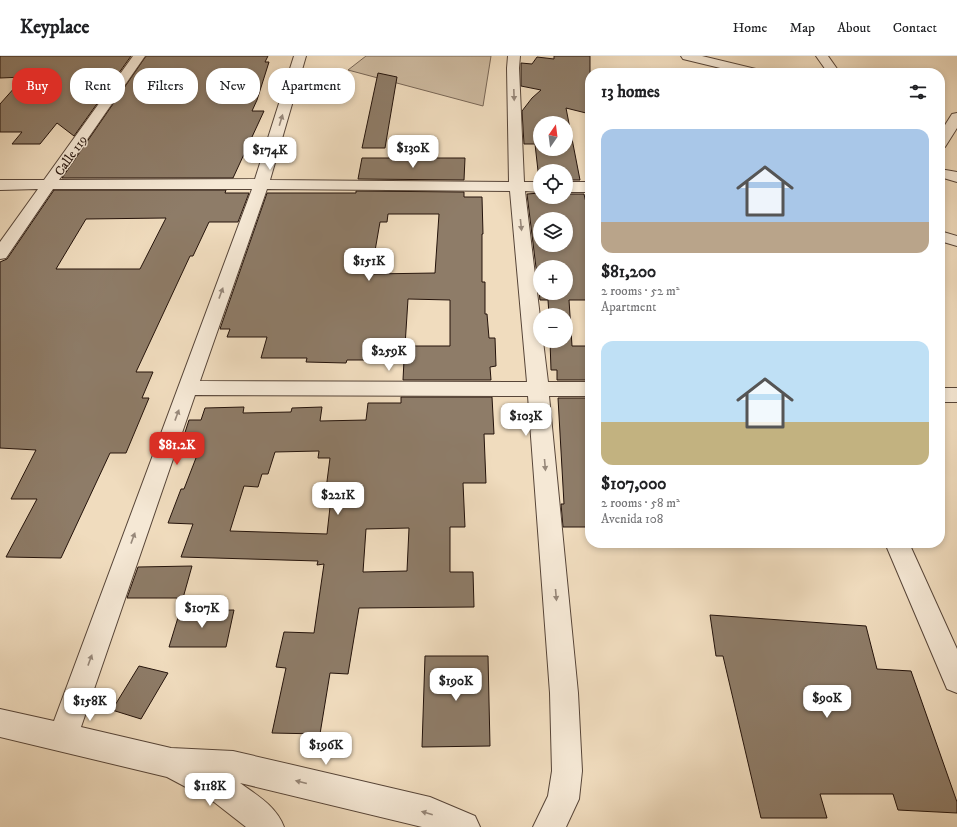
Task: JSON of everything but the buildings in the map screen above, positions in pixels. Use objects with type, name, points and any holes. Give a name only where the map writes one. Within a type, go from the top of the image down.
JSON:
[{"type":"street","name":"Calle 119","points":[[0,254],[139,56]]},
{"type":"street","points":[[63,737],[261,184],[300,56]]},
{"type":"street","points":[[514,56],[513,68],[517,187],[538,388],[564,693],[567,771],[562,799],[548,827]]},
{"type":"street","points":[[822,56],[830,68]]},
{"type":"street","points":[[688,60],[730,68]]},
{"type":"street","points":[[945,134],[953,117]]},
{"type":"street","points":[[945,174],[957,177]]},
{"type":"street","points":[[0,185],[261,184],[533,187]]},
{"type":"street","points":[[573,187],[585,187]]},
{"type":"street","points":[[945,237],[957,241]]},
{"type":"street","points":[[187,388],[585,389]]},
{"type":"street","points":[[945,395],[957,395]]},
{"type":"street","points":[[899,548],[957,680]]},
{"type":"street","points":[[0,723],[171,763],[233,766],[430,814],[464,827]]},
{"type":"street","points":[[171,763],[225,791],[251,810],[268,827]]},
{"type":"shaded area","points":[[366,56],[491,56],[483,106],[355,72],[355,68],[351,68]]}]
